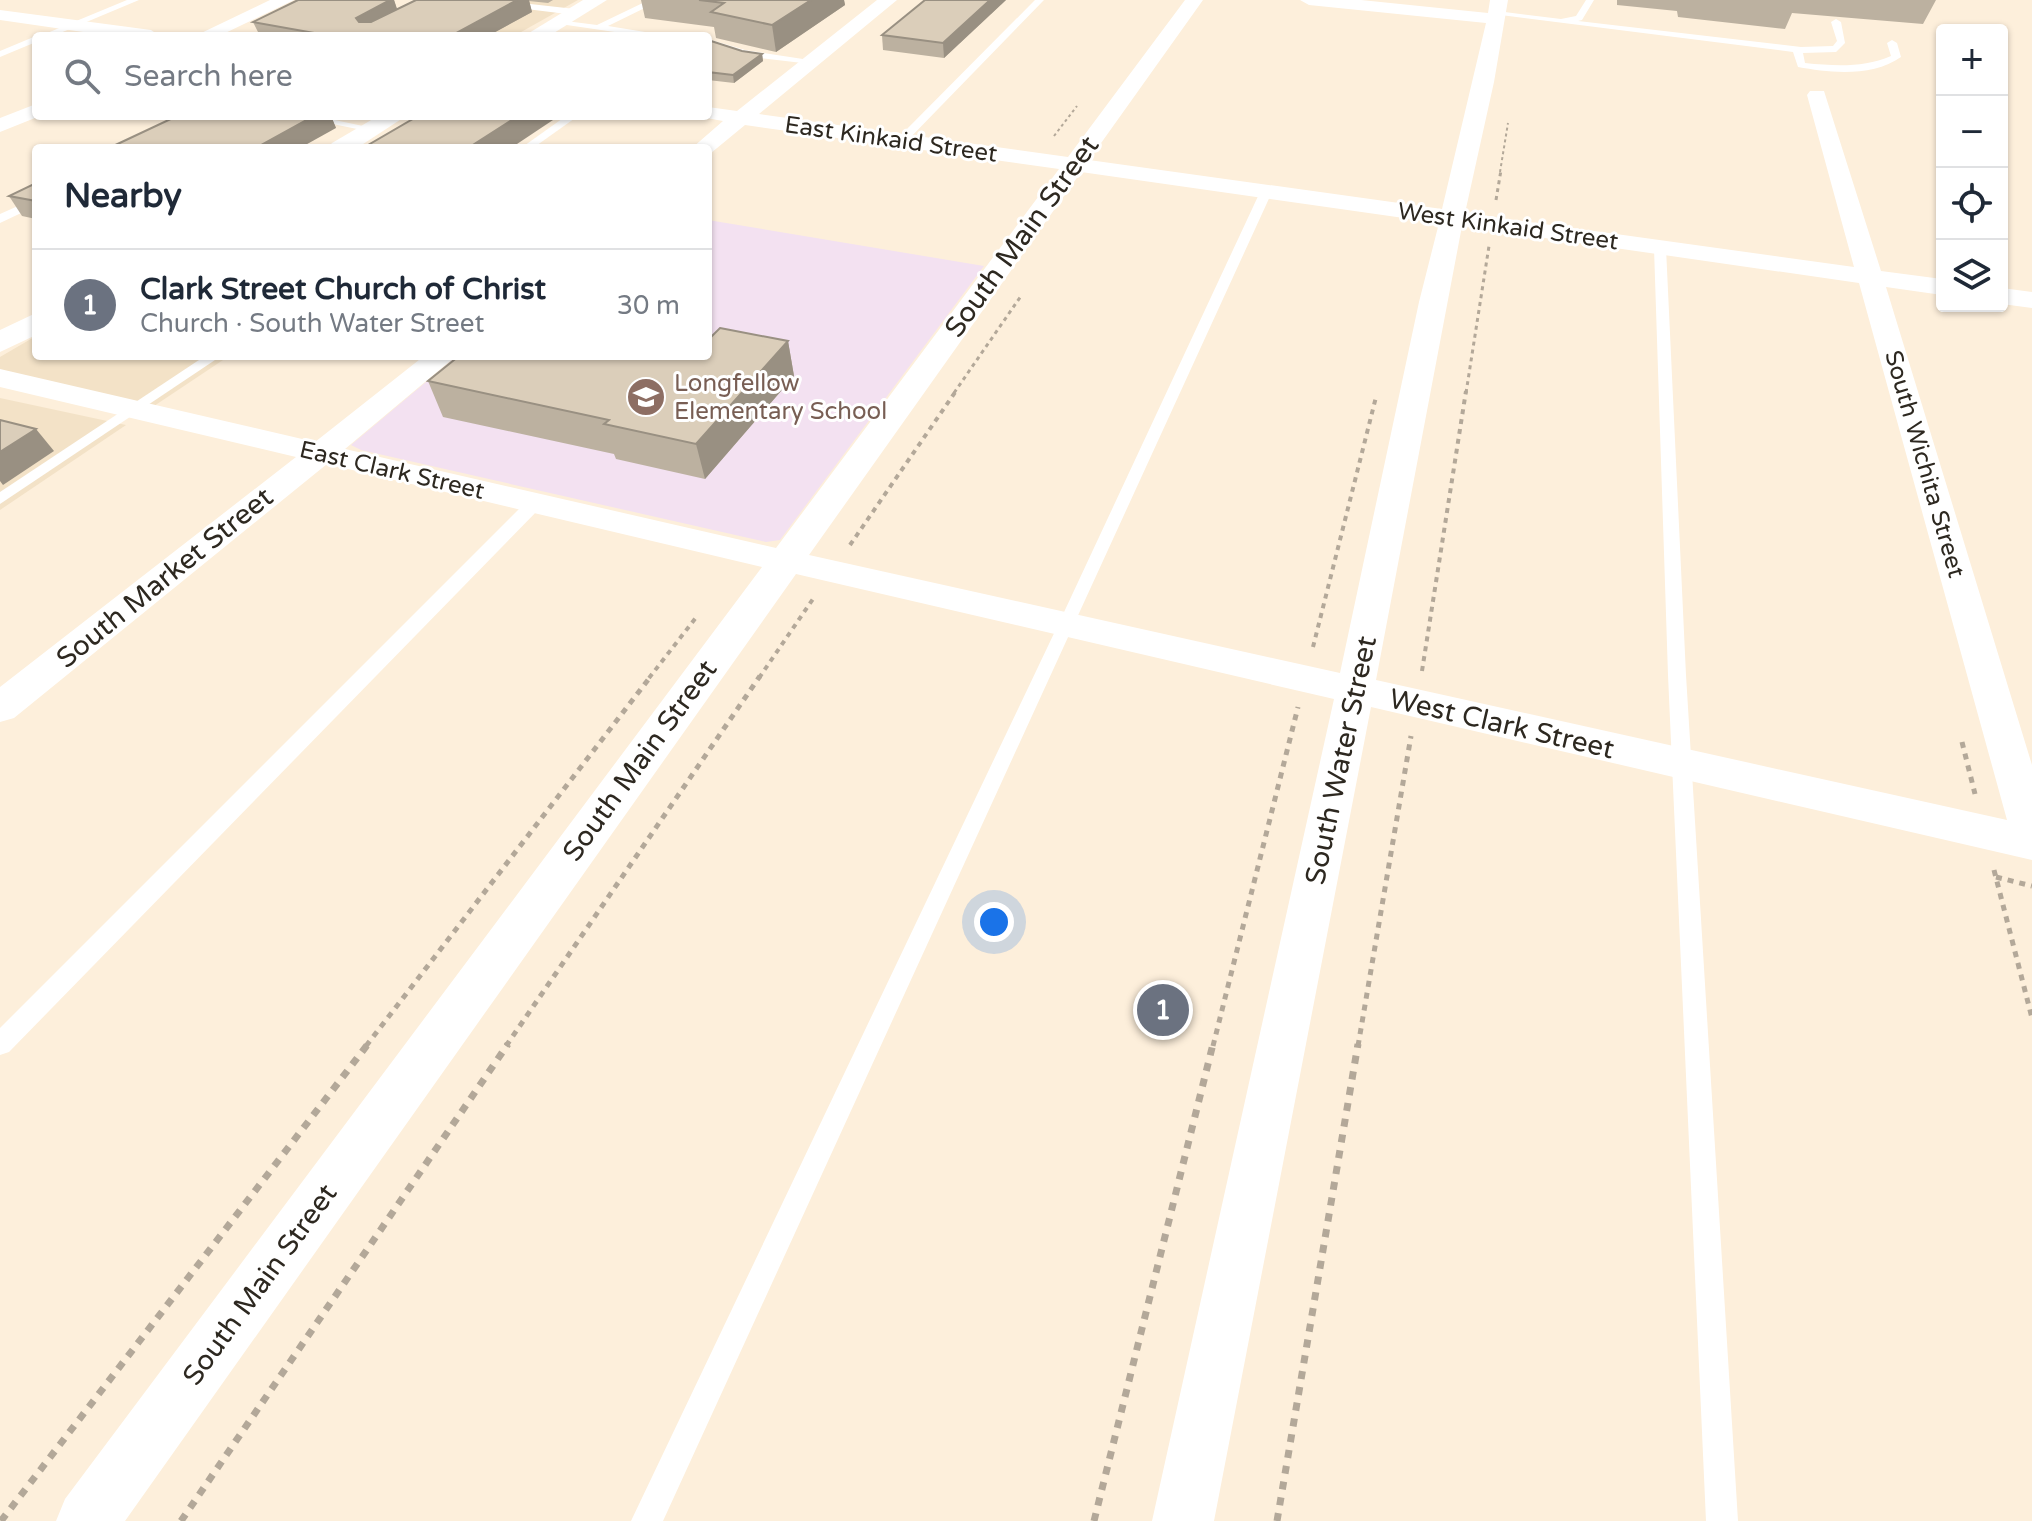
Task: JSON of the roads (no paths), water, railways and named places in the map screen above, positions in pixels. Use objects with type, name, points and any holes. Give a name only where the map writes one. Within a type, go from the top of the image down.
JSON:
[{"type":"main road","points":[[541,32],[597,0]]},
{"type":"main road","points":[[340,136],[364,123]]},
{"type":"main road","points":[[0,343],[32,324]]},
{"type":"street","points":[[213,32],[285,0]]},
{"type":"street","points":[[708,144],[888,0]]},
{"type":"street","name":"South Main Street","points":[[87,1521],[1194,0]]},
{"type":"street","points":[[1309,0],[1497,11]]},
{"type":"street","name":"South Water Street","points":[[1183,1521],[1429,317],[1497,11]]},
{"type":"street","points":[[0,15],[123,32]]},
{"type":"street","name":"South Wichita Street","points":[[1817,95],[2032,834]]},
{"type":"street","points":[[0,126],[32,112]]},
{"type":"street","name":"East Kinkaid Street","points":[[712,114],[1073,165]]},
{"type":"street","name":"West Kinkaid Street","points":[[1073,165],[1936,286]]},
{"type":"street","points":[[2008,297],[2032,300]]},
{"type":"street","name":"South Market Street","points":[[0,708],[437,360]]},
{"type":"street","name":"East Clark Street","points":[[0,378],[784,561]]},
{"type":"street","name":"West Clark Street","points":[[784,561],[2032,843]]},
{"type":"lane","points":[[55,32],[135,0]]},
{"type":"lane","points":[[599,28],[616,17],[657,0]]},
{"type":"lane","points":[[901,141],[1040,0]]},
{"type":"lane","points":[[1563,21],[1579,18],[1590,0]]},
{"type":"lane","points":[[498,3],[599,28],[632,32]]},
{"type":"lane","points":[[1497,11],[1797,49],[1836,49],[1842,41],[1836,22]]},
{"type":"lane","points":[[0,54],[32,41]]},
{"type":"lane","points":[[712,43],[744,53],[811,61]]},
{"type":"lane","points":[[1797,49],[1801,65],[1856,68],[1884,63],[1896,57],[1892,43]]},
{"type":"lane","points":[[306,120],[340,136]]},
{"type":"lane","points":[[532,144],[567,120]]},
{"type":"lane","points":[[647,1521],[1067,625],[1266,192]]},
{"type":"lane","points":[[0,219],[32,204]]},
{"type":"lane","points":[[1660,248],[1682,764],[1722,1521]]},
{"type":"lane","points":[[0,499],[208,360]]},
{"type":"lane","points":[[0,1044],[535,503]]},
{"type":"place","name":"Longfellow Elementary School","points":[[646,397]]},
{"type":"place","name":"Clark Street Church of Christ","points":[[1163,1010]]}]
